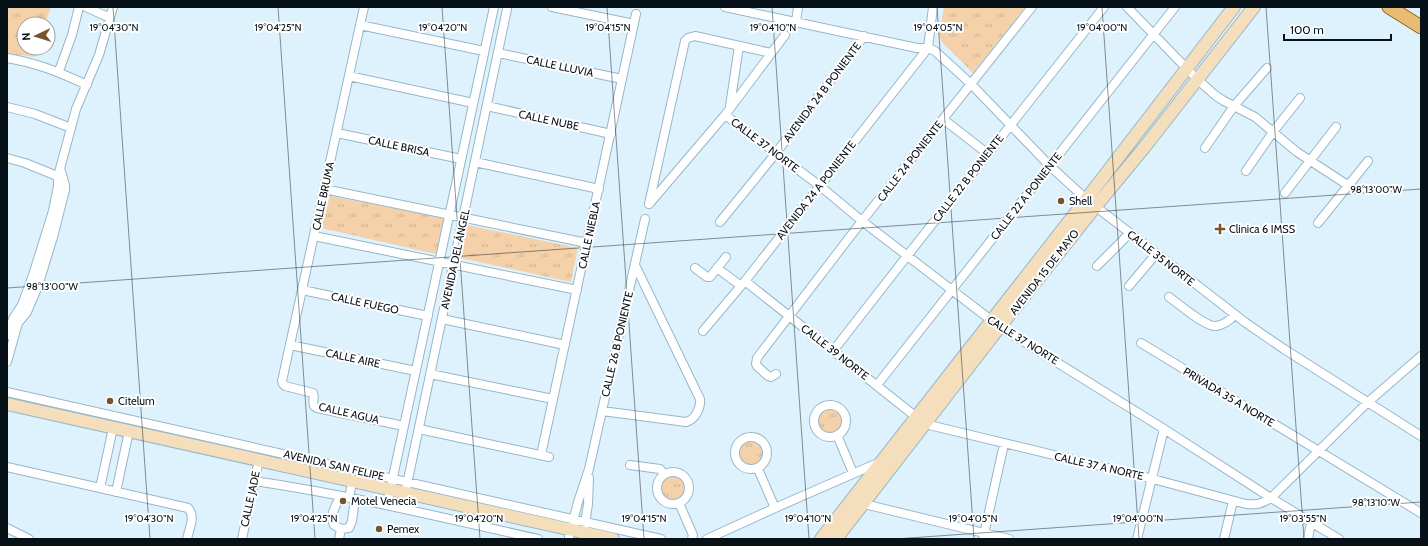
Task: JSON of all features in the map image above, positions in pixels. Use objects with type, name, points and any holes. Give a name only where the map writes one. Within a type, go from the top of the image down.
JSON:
[{"type":"main road","name":"AVENIDA 15 DE MAYO","points":[[821,539],[882,462],[920,420],[1091,202],[1187,68],[1234,7]]},
{"type":"main road","name":"AVENIDA 15 DE MAYO","points":[[1091,202],[1143,149],[1254,7]]},
{"type":"main road","points":[[1388,7],[1421,27]]},
{"type":"main road","name":"AVENIDA SAN FELIPE","points":[[7,404],[113,432]]},
{"type":"main road","name":"AVENIDA SAN FELIPE","points":[[7,412],[128,435],[390,493],[613,539]]},
{"type":"main road","name":"AVENIDA 15 DE MAYO","points":[[836,539],[900,456],[920,420]]},
{"type":"main road","name":"AVENIDA SAN FELIPE","points":[[128,435],[177,436],[352,495],[390,493]]},
{"type":"street","points":[[59,71],[72,36],[79,7]]},
{"type":"street","points":[[86,7],[110,18]]},
{"type":"street","points":[[7,362],[9,338],[33,275],[53,211],[76,109],[99,56],[113,7]]},
{"type":"street","name":"CALLE BRUMA","points":[[283,384],[290,345],[364,7]]},
{"type":"street","points":[[494,7],[500,9],[509,8]]},
{"type":"street","name":"AVENIDA DEL ÁNGEL","points":[[390,493],[494,7]]},
{"type":"street","points":[[552,7],[634,24]]},
{"type":"street","points":[[725,7],[917,48],[928,48],[933,7]]},
{"type":"street","points":[[796,22],[798,7]]},
{"type":"street","name":"CALLE 24 PONIENTE","points":[[776,374],[773,376],[768,376],[757,366],[756,361],[862,221],[1032,7]]},
{"type":"street","name":"CALLE 22 B PONIENTE","points":[[833,351],[1104,7]]},
{"type":"street","points":[[1127,7],[1197,79],[1216,96],[1255,117],[1291,147],[1349,186]]},
{"type":"street","name":"CALLE 22 A PONIENTE","points":[[877,385],[1175,7]]},
{"type":"street","name":"AVENIDA DEL ÁNGEL","points":[[405,496],[453,264],[509,8]]},
{"type":"street","name":"CALLE NIEBLA","points":[[419,429],[545,456],[553,399],[636,14]]},
{"type":"street","points":[[360,25],[484,51]]},
{"type":"street","points":[[771,53],[695,36],[688,38],[685,41],[649,204],[725,115],[785,35]]},
{"type":"street","name":"AVENIDA 24 B PONIENTE","points":[[720,222],[776,153],[864,36]]},
{"type":"street","points":[[730,107],[739,46]]},
{"type":"street","name":"CALLE 35 NORTE","points":[[928,48],[939,54],[971,84],[1050,166],[1091,202],[1156,254],[1235,315],[1284,349],[1421,436]]},
{"type":"street","name":"AVENIDA 24 A PONIENTE","points":[[703,331],[743,284],[928,48]]},
{"type":"street","name":"CALLE LLUVIA","points":[[498,54],[622,79]]},
{"type":"street","points":[[7,58],[28,62],[59,71],[86,85]]},
{"type":"street","points":[[1205,148],[1234,106],[1266,68]]},
{"type":"street","points":[[349,76],[473,103]]},
{"type":"street","points":[[1246,171],[1273,132],[1300,98]]},
{"type":"street","name":"CALLE NUBE","points":[[487,106],[611,134]]},
{"type":"street","points":[[7,107],[35,114],[71,128]]},
{"type":"street","name":"CALLE 37 NORTE","points":[[725,115],[820,186],[862,221],[995,324],[1164,428],[1271,498],[1339,539]]},
{"type":"street","points":[[943,119],[988,154]]},
{"type":"street","points":[[1285,193],[1336,127]]},
{"type":"street","name":"CALLE BRISA","points":[[337,133],[461,159]]},
{"type":"street","points":[[7,158],[61,175]]},
{"type":"street","points":[[475,162],[599,189]]},
{"type":"street","points":[[1318,223],[1368,162]]},
{"type":"street","points":[[324,189],[587,243]]},
{"type":"street","name":"CALLE 26 B PONIENTE","points":[[578,531],[578,502],[589,469],[645,219]]},
{"type":"street","points":[[1097,266],[1129,232]]},
{"type":"street","points":[[314,236],[577,290]]},
{"type":"street","points":[[1129,286],[1156,254]]},
{"type":"street","points":[[695,268],[707,277],[710,277],[726,257]]},
{"type":"street","points":[[602,411],[686,422],[693,419],[700,406],[700,400],[635,265]]},
{"type":"street","name":"CALLE 39 NORTE","points":[[717,268],[789,316],[920,420]]},
{"type":"street","name":"CALLE FUEGO","points":[[302,290],[428,316]]},
{"type":"street","points":[[1169,297],[1206,323],[1215,326],[1229,321],[1235,315]]},
{"type":"street","points":[[442,319],[565,345]]},
{"type":"street","name":"PRIVADA 35 A NORTE","points":[[1140,343],[1421,513]]},
{"type":"street","name":"CALLE AIRE","points":[[290,345],[416,371]]},
{"type":"street","points":[[1271,498],[1367,403],[1419,360]]},
{"type":"street","points":[[430,374],[553,399]]},
{"type":"street","name":"CALLE AGUA","points":[[283,384],[313,393],[313,403],[317,408],[404,426]]},
{"type":"street","name":"AVENIDA SAN FELIPE","points":[[7,392],[390,493],[578,531],[661,539]]},
{"type":"street","points":[[834,405],[843,411],[846,422],[844,427],[837,435],[826,436],[817,430],[814,419],[818,409],[823,406],[834,405]]},
{"type":"street","name":"CALLE 37 A NORTE","points":[[920,420],[1004,444],[1152,479],[1246,504],[1257,505],[1265,503],[1271,498]]},
{"type":"street","points":[[1137,539],[1164,428]]},
{"type":"street","points":[[100,488],[113,432]]},
{"type":"street","points":[[116,492],[128,435]]},
{"type":"street","points":[[837,435],[853,474]]},
{"type":"street","points":[[748,437],[760,439],[767,448],[768,454],[766,460],[763,465],[758,468],[752,470],[746,469],[737,461],[735,455],[738,444],[748,437]]},
{"type":"street","points":[[984,536],[1004,444]]},
{"type":"street","points":[[707,539],[853,474],[900,456]]},
{"type":"street","name":"CALLE JADE","points":[[242,539],[258,464]]},
{"type":"street","points":[[630,465],[660,469],[664,474]]},
{"type":"street","points":[[7,467],[188,508],[191,511],[192,516],[187,539]]},
{"type":"street","points":[[758,468],[775,508]]},
{"type":"street","name":"CALLE 26 B PONIENTE","points":[[578,531],[588,504],[589,469]]},
{"type":"street","points":[[676,472],[686,478],[689,489],[684,500],[679,503],[667,503],[658,495],[656,489],[657,483],[659,478],[664,474],[676,472]]},
{"type":"street","name":"AVENIDA SAN FELIPE","points":[[254,481],[340,496],[352,495]]},
{"type":"street","points":[[340,496],[332,518],[334,525],[340,529],[348,528],[352,521],[352,495]]},
{"type":"street","name":"AVENIDA SAN FELIPE","points":[[405,496],[538,539]]},
{"type":"street","points":[[1224,539],[1233,501]]},
{"type":"street","points":[[578,502],[588,504]]},
{"type":"street","points":[[679,503],[693,535],[692,539]]},
{"type":"street","points":[[864,504],[984,536],[1009,539]]},
{"type":"street","points":[[1308,539],[1311,522]]},
{"type":"street","points":[[7,528],[29,539]]},
{"type":"street","points":[[339,539],[340,529]]},
{"type":"green space","points":[[7,7],[51,7],[48,16],[16,16],[16,54],[7,53]]},
{"type":"green space","points":[[944,7],[1025,7],[973,73],[941,41],[939,35]]},
{"type":"green space","points":[[330,196],[445,218],[436,254],[321,228]]},
{"type":"green space","points":[[467,225],[578,248],[571,282],[461,258]]},
{"type":"green space","points":[[825,407],[839,409],[845,423],[836,434],[822,432],[816,418]]},
{"type":"green space","points":[[747,440],[761,441],[766,456],[757,467],[743,465],[738,451]]},
{"type":"green space","points":[[668,474],[682,476],[687,490],[678,501],[664,499],[659,485]]},
{"type":"place","name":"Shell","points":[[1061,201]]},
{"type":"place","name":"Clinica 6 IMSS","points":[[1220,229]]},
{"type":"place","name":"Citelum","points":[[110,401]]},
{"type":"place","name":"Motel Venecia","points":[[343,501]]},
{"type":"place","name":"Pemex","points":[[379,529]]}]
